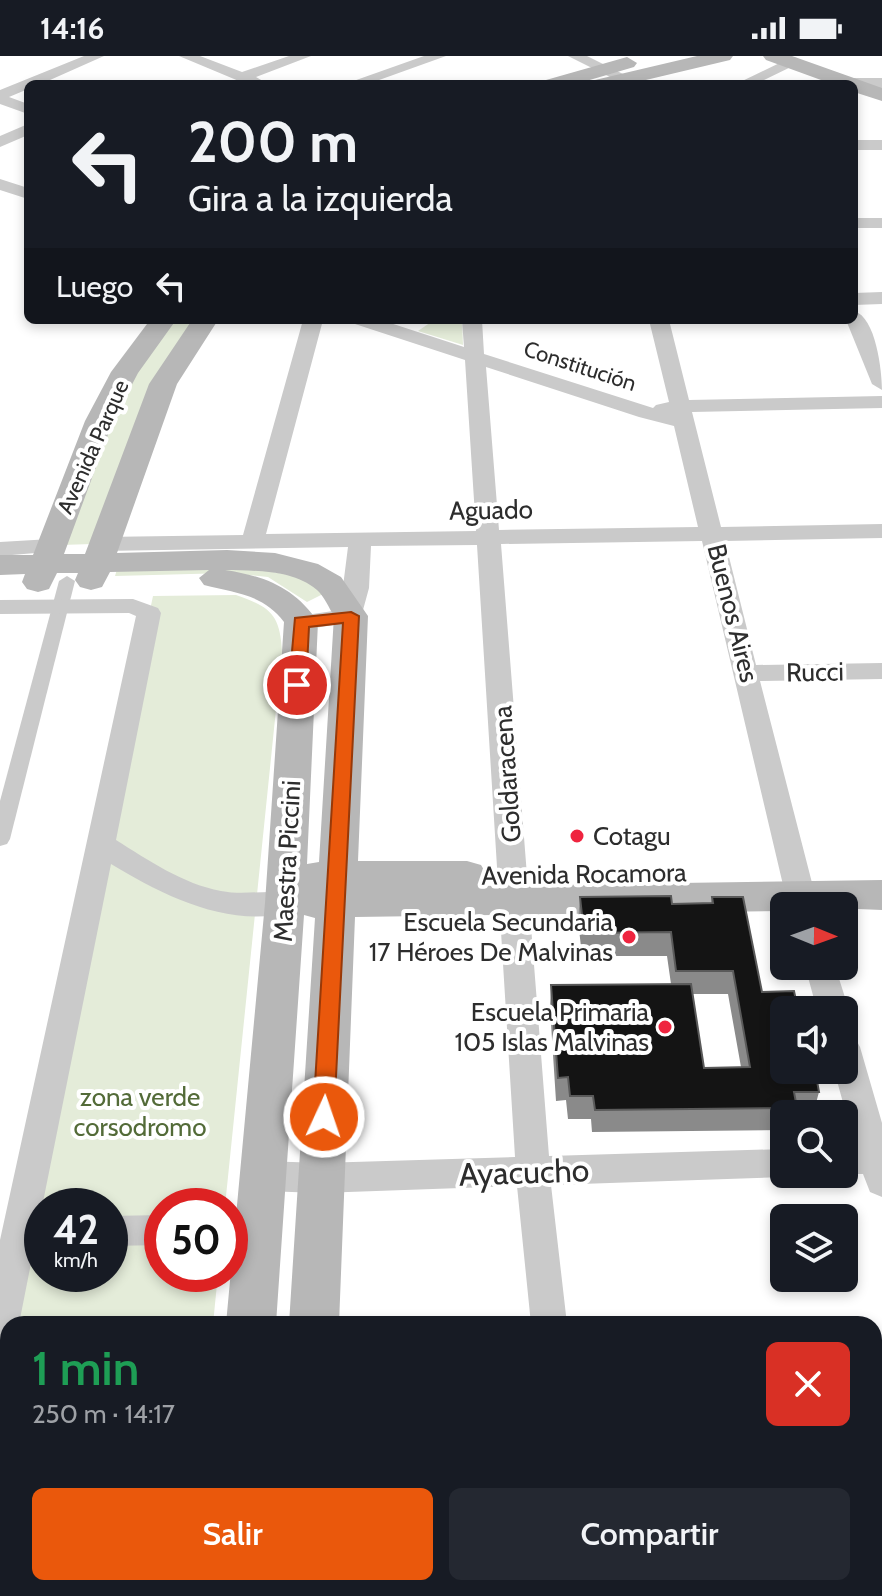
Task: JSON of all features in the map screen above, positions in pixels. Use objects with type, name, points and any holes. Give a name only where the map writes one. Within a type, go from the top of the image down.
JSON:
[{"type":"main road","points":[[581,80],[656,64],[723,56]]},
{"type":"main road","points":[[783,58],[845,80]]},
{"type":"main road","points":[[858,85],[882,95]]},
{"type":"main road","name":"Avenida Parque","points":[[69,571],[99,421],[125,372],[160,324]]},
{"type":"main road","name":"Avenida Parque","points":[[69,571],[163,384],[202,324]]},
{"type":"main road","points":[[0,582],[69,571],[227,560],[275,563],[307,571],[330,584],[351,616]]},
{"type":"main road","points":[[0,565],[245,581],[291,606],[301,622]]},
{"type":"main road","name":"Maestra Piccini","points":[[314,1316],[351,616]]},
{"type":"main road","name":"Maestra Piccini","points":[[248,1221],[264,1176],[286,889],[301,622]]},
{"type":"main road","name":"Avenida Rocamora","points":[[799,891],[882,870]]},
{"type":"main road","name":"Avenida Rocamora","points":[[286,889],[515,888],[799,891],[882,895]]},
{"type":"main road","name":"Maestra Piccini","points":[[248,1276],[250,1316]]},
{"type":"street","points":[[38,80],[97,56]]},
{"type":"street","points":[[186,56],[249,80]]},
{"type":"street","points":[[241,77],[304,56]]},
{"type":"street","points":[[391,56],[413,64]]},
{"type":"street","points":[[365,80],[439,56]]},
{"type":"street","points":[[575,56],[609,76]]},
{"type":"street","points":[[750,80],[783,58]]},
{"type":"street","points":[[43,78],[50,80]]},
{"type":"street","points":[[858,83],[882,83]]},
{"type":"street","points":[[0,97],[24,86]]},
{"type":"street","points":[[0,97],[24,107]]},
{"type":"street","points":[[0,142],[24,131]]},
{"type":"street","points":[[858,145],[882,145]]},
{"type":"street","points":[[0,184],[24,193]]},
{"type":"street","points":[[858,223],[882,223]]},
{"type":"street","points":[[858,299],[882,298]]},
{"type":"street","points":[[252,542],[312,324]]},
{"type":"street","name":"Constitución","points":[[374,324],[646,413],[683,414],[882,402]]},
{"type":"street","name":"Goldaracena","points":[[472,324],[490,538],[533,1172],[548,1316]]},
{"type":"street","name":"Buenos Aires","points":[[660,324],[799,891]]},
{"type":"street","points":[[857,324],[882,384]]},
{"type":"street","name":"Aguado","points":[[0,549],[69,571],[252,542],[882,531]]},
{"type":"street","points":[[301,622],[326,622],[351,616],[357,588],[360,540]]},
{"type":"street","points":[[0,607],[69,571]]},
{"type":"street","points":[[0,839],[69,571]]},
{"type":"street","points":[[39,1188],[102,845],[149,613],[69,571]]},
{"type":"street","name":"Rucci","points":[[748,673],[882,671]]},
{"type":"street","points":[[102,845],[140,869],[204,897],[225,902],[286,889]]},
{"type":"street","points":[[852,1084],[871,1165]]},
{"type":"street","name":"Ayacucho","points":[[264,1176],[320,1178],[770,1164]]},
{"type":"street","points":[[4,1316],[24,1254]]},
{"type":"green space","points":[[172,324],[198,324],[92,544],[61,545],[106,421],[154,345]]},
{"type":"green space","points":[[428,324],[462,324],[463,345],[418,331]]},
{"type":"green space","points":[[234,565],[301,577],[325,593],[307,602],[268,577],[229,573],[115,576],[118,566]]},
{"type":"green space","name":"zona verde corsodromo","points":[[236,595],[265,608],[276,620],[281,638],[227,1188],[144,1188],[144,1292],[216,1292],[214,1316],[1,1316],[24,1206],[24,1292],[128,1292],[128,1188],[28,1188],[153,596]]},
{"type":"building","points":[[671,896],[672,904],[713,903],[712,897],[743,897],[762,992],[794,991],[795,996],[770,996],[770,1084],[818,1084],[819,1092],[794,1092],[796,1100],[770,1100],[770,1108],[595,1110],[593,1096],[570,1096],[568,1077],[558,1078],[551,985],[691,984],[704,1068],[750,1067],[733,971],[676,971],[671,932],[584,933],[580,897]]},
{"type":"place","name":"Cotagu","points":[[577,836]]},
{"type":"place","name":"Escuela Secundaria 17 Héroes De Malvinas","points":[[629,937]]},
{"type":"place","name":"Escuela Primaria 105 Islas Malvinas","points":[[665,1027]]},
{"type":"route","points":[[297,685],[301,622],[326,622],[351,616],[324,1117]]}]
